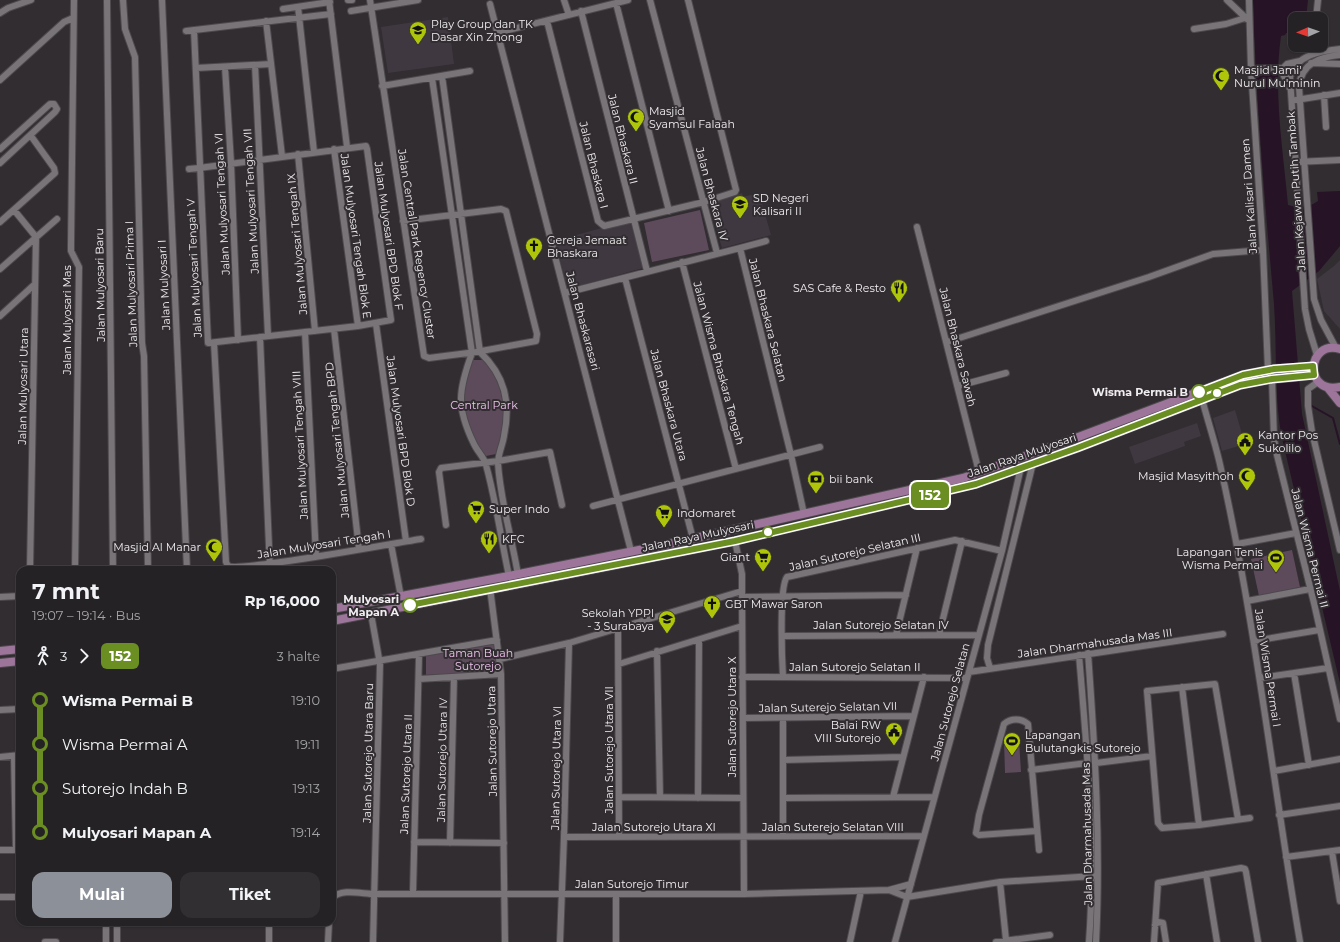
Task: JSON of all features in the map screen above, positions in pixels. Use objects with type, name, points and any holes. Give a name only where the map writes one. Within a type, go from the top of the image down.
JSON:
[{"type":"main road","points":[[1338,348],[1326,349],[1317,355],[1315,374],[1340,403]]},
{"type":"main road","name":"Jalan Raya Mulyosari","points":[[336,608],[518,575],[669,544],[963,478],[1074,439],[1239,376],[1271,370],[1302,368],[1315,374]]},
{"type":"main road","name":"Jalan Raya Mulyosari","points":[[336,620],[490,588],[735,541],[976,484],[1077,448],[1247,383],[1315,374]]},
{"type":"main road","points":[[1328,388],[1340,388]]},
{"type":"main road","points":[[1074,439],[1077,448]]},
{"type":"main road","points":[[850,504],[853,513]]},
{"type":"main road","points":[[836,507],[838,516]]},
{"type":"main road","points":[[669,544],[671,553]]},
{"type":"main road","points":[[383,600],[386,610]]},
{"type":"main road","points":[[0,651],[16,649]]},
{"type":"main road","points":[[0,663],[16,662]]},
{"type":"street","points":[[0,13],[8,8],[31,0]]},
{"type":"street","name":"Jalan Mulyosari Mas","points":[[74,0],[71,245],[79,267],[75,566]]},
{"type":"street","name":"Jalan Mulyosari Baru","points":[[107,0],[112,566]]},
{"type":"street","name":"Jalan Mulyosari Prima I","points":[[123,0],[125,29],[135,57],[142,343],[144,356],[148,566]]},
{"type":"street","name":"Jalan Mulyosari I","points":[[162,0],[187,566]]},
{"type":"street","name":"Jalan Central Park Regency Cluster","points":[[370,0],[424,356],[429,358],[472,353],[532,343],[537,340],[537,334],[506,212],[501,209],[460,213]]},
{"type":"street","points":[[351,11],[418,0]]},
{"type":"street","points":[[564,0],[569,15]]},
{"type":"street","points":[[497,33],[628,0]]},
{"type":"street","name":"Jalan Bhaskara IV","points":[[650,0],[717,254]]},
{"type":"street","name":"Jalan Bhaskara I","points":[[547,21],[598,221],[604,226],[704,202],[735,192],[737,186],[688,0]]},
{"type":"street","points":[[1227,0],[1247,19]]},
{"type":"street","name":"Jalan Kalisari Damen","points":[[1249,0],[1247,19],[1253,69],[1271,370]]},
{"type":"street","points":[[1317,12],[1318,0]]},
{"type":"street","points":[[189,169],[347,147],[330,1],[283,9]]},
{"type":"street","points":[[616,3],[669,211]]},
{"type":"street","name":"Jalan Bhaskarasari","points":[[490,4],[631,551]]},
{"type":"street","points":[[298,7],[314,152]]},
{"type":"street","name":"Jalan Bhaskara II","points":[[581,11],[632,219],[647,271]]},
{"type":"street","points":[[186,31],[331,14]]},
{"type":"street","points":[[0,80],[64,22],[73,18]]},
{"type":"street","points":[[1194,29],[1247,19]]},
{"type":"street","points":[[266,21],[282,156]]},
{"type":"street","name":"Jalan Mulyosari Tengah V","points":[[194,30],[207,342],[214,343],[226,562],[228,566]]},
{"type":"street","points":[[1253,69],[1281,68],[1289,62],[1300,61],[1314,53],[1340,49]]},
{"type":"street","points":[[1311,63],[1322,57],[1340,55]]},
{"type":"street","name":"Jalan Kejawan Putih Tambak","points":[[1300,61],[1292,70],[1290,89],[1303,287],[1308,324],[1317,355]]},
{"type":"street","points":[[1311,63],[1340,64]]},
{"type":"street","name":"Jalan Kejawan Putih Tambak","points":[[1311,63],[1301,76],[1300,99],[1312,284],[1317,310],[1338,348]]},
{"type":"street","points":[[196,68],[271,64]]},
{"type":"street","name":"Jalan Mulyosari Tengah VII","points":[[255,65],[268,336]]},
{"type":"street","name":"Jalan Mulyosari Tengah VI","points":[[225,67],[231,164],[238,340]]},
{"type":"street","name":"Jalan Kejawan Putih Tambak","points":[[1281,68],[1290,89]]},
{"type":"street","points":[[382,86],[470,71]]},
{"type":"street","points":[[442,76],[480,352],[497,372],[506,398],[507,416],[505,434],[498,461],[504,505],[518,575]]},
{"type":"street","points":[[432,78],[472,353],[462,378],[460,393],[461,408],[464,422],[474,446],[486,463],[509,576]]},
{"type":"street","points":[[1291,100],[1340,93]]},
{"type":"street","points":[[1324,96],[1326,127]]},
{"type":"street","points":[[0,149],[50,104],[55,104],[57,110],[31,136],[0,163]]},
{"type":"street","points":[[0,222],[55,171],[31,136]]},
{"type":"street","name":"Jalan Mulyosari BPD Blok F","points":[[214,343],[376,324],[391,320],[367,149],[364,146],[347,147]]},
{"type":"street","name":"Jalan Mulyosari Tengah Blok E","points":[[334,149],[358,326]]},
{"type":"street","name":"Jalan Mulyosari Tengah IX","points":[[298,154],[315,331]]},
{"type":"street","points":[[1295,162],[1340,160]]},
{"type":"street","points":[[14,210],[36,237]]},
{"type":"street","points":[[404,221],[460,213]]},
{"type":"street","points":[[0,269],[57,219]]},
{"type":"street","name":"Jalan Bhaskara Sawah","points":[[917,227],[979,472]]},
{"type":"street","name":"Jalan Mulyosari Utara","points":[[30,566],[36,237]]},
{"type":"street","points":[[740,248],[766,241]]},
{"type":"street","name":"Jalan Bhaskara Selatan","points":[[565,293],[740,248],[804,514]]},
{"type":"street","points":[[947,342],[1149,277],[1213,254],[1263,250]]},
{"type":"street","name":"Jalan Wisma Bhaskara Tengah","points":[[682,262],[736,469]]},
{"type":"street","name":"Jalan Bhaskara Utara","points":[[624,278],[693,539]]},
{"type":"street","points":[[0,316],[35,284]]},
{"type":"street","name":"Jalan Mulyosari BPD Blok D","points":[[376,324],[406,541]]},
{"type":"street","name":"Jalan Mulyosari Tengah BPD","points":[[334,329],[359,549]]},
{"type":"street","name":"Jalan Mulyosari Tengah VIII","points":[[305,332],[316,556]]},
{"type":"street","points":[[260,337],[270,566]]},
{"type":"street","points":[[958,386],[1006,373]]},
{"type":"street","points":[[1315,374],[1308,389],[1308,406],[1312,432],[1340,550]]},
{"type":"street","name":"Jalan Wisma Permai II","points":[[1273,379],[1274,439],[1340,720]]},
{"type":"street","name":"Jalan Wisma Permai I","points":[[1202,399],[1221,467],[1237,544],[1260,678],[1279,815],[1300,942]]},
{"type":"street","points":[[593,506],[820,447]]},
{"type":"street","points":[[446,525],[440,469],[551,452],[562,505]]},
{"type":"street","points":[[990,668],[987,658],[988,645],[1033,463]]},
{"type":"street","name":"Jalan Sutorejo Selatan","points":[[895,942],[1002,551],[1021,467]]},
{"type":"street","points":[[495,507],[504,505]]},
{"type":"street","points":[[1237,544],[1296,533]]},
{"type":"street","name":"Jalan Mulyosari Tengah I","points":[[274,566],[316,556],[421,539]]},
{"type":"street","name":"Jalan Sutorejo Selatan III","points":[[783,676],[782,597],[784,581],[787,577],[955,540],[1002,551]]},
{"type":"street","name":"Jalan Sutorejo Utara X","points":[[735,541],[742,574],[744,894]]},
{"type":"street","points":[[938,635],[962,541]]},
{"type":"street","points":[[391,544],[401,597]]},
{"type":"street","points":[[896,635],[917,548]]},
{"type":"street","name":"Jalan Sutorejo Utara","points":[[490,588],[498,640],[501,674],[505,942]]},
{"type":"street","points":[[1247,601],[1310,589]]},
{"type":"street","points":[[500,659],[568,642],[742,594],[782,597],[906,595]]},
{"type":"street","points":[[0,597],[16,596]]},
{"type":"street","name":"Jalan Sutorejo Utara Baru","points":[[371,614],[380,660],[373,942]]},
{"type":"street","points":[[619,664],[657,651],[699,640],[742,626]]},
{"type":"street","name":"Jalan Sutorejo Utara VII","points":[[618,627],[619,837]]},
{"type":"street","points":[[1254,641],[1319,630]]},
{"type":"street","name":"Jalan Dharmahusada Mas III","points":[[968,675],[990,668],[1223,634]]},
{"type":"street","name":"Jalan Sutorejo Selatan IV","points":[[782,636],[979,635]]},
{"type":"street","points":[[336,667],[419,655],[498,640]]},
{"type":"street","points":[[698,798],[699,640]]},
{"type":"street","name":"Jalan Sutorejo Utara VI","points":[[560,942],[568,642]]},
{"type":"street","points":[[657,651],[660,797]]},
{"type":"street","name":"Jalan Dharmahusada Mas","points":[[1088,653],[1096,763],[1098,876],[1096,942]]},
{"type":"street","name":"Jalan Sutorejo Utara II","points":[[413,893],[419,655]]},
{"type":"street","name":"Jalan Dharmahusada Mas","points":[[1079,655],[1087,763],[1091,876],[1089,942]]},
{"type":"street","points":[[1260,678],[1328,668]]},
{"type":"street","points":[[1294,673],[1309,765]]},
{"type":"street","points":[[419,679],[501,674]]},
{"type":"street","name":"Jalan Sutorejo Selatan II","points":[[742,677],[924,677],[968,675]]},
{"type":"street","name":"Jalan Sutorejo Utara IV","points":[[450,843],[454,677]]},
{"type":"street","points":[[893,797],[902,757],[924,677]]},
{"type":"street","points":[[1238,819],[1215,684],[1148,691],[1146,693],[1158,823],[1162,828],[1250,818]]},
{"type":"street","points":[[1182,687],[1199,825]]},
{"type":"street","points":[[0,710],[16,709]]},
{"type":"street","name":"Jalan Suterejo Selatan VII","points":[[742,718],[913,716]]},
{"type":"street","points":[[783,718],[783,836]]},
{"type":"street","points":[[1036,831],[979,835],[976,833],[975,829],[1004,724],[1008,721],[1016,719],[1024,721],[1028,724],[1036,831],[1039,850]]},
{"type":"street","points":[[0,757],[16,756]]},
{"type":"street","points":[[1096,763],[1152,756]]},
{"type":"street","points":[[783,760],[902,757]]},
{"type":"street","points":[[1274,771],[1340,759]]},
{"type":"street","points":[[1031,770],[1087,763]]},
{"type":"street","points":[[619,797],[743,798]]},
{"type":"street","points":[[783,798],[934,797]]},
{"type":"street","points":[[1279,815],[1340,806]]},
{"type":"street","name":"Jalan Suterejo Selatan VIII","points":[[743,838],[783,836],[923,836]]},
{"type":"street","name":"Jalan Sutorejo Utara XI","points":[[564,837],[743,838]]},
{"type":"street","points":[[414,842],[504,843]]},
{"type":"street","points":[[0,850],[16,850]]},
{"type":"street","points":[[1286,857],[1340,850]]},
{"type":"street","points":[[1332,852],[1340,901]]},
{"type":"street","points":[[1154,942],[1158,883],[1241,868],[1244,869],[1258,942]]},
{"type":"street","points":[[1206,874],[1217,942]]},
{"type":"street","points":[[908,897],[1000,882],[1098,876]]},
{"type":"street","points":[[1000,882],[1006,940]]},
{"type":"street","name":"Jalan Sutorejo Timur","points":[[336,896],[340,893],[504,893],[562,895],[744,894],[889,890],[911,884]]},
{"type":"street","name":"Jalan Sutorejo Timur","points":[[889,890],[908,897]]},
{"type":"street","points":[[850,942],[861,891]]},
{"type":"street","points":[[616,894],[616,942]]},
{"type":"street","points":[[0,897],[16,897]]},
{"type":"street","points":[[1155,925],[1158,922],[1163,923],[1166,942]]},
{"type":"street","points":[[106,926],[106,942]]},
{"type":"street","points":[[117,926],[117,942]]},
{"type":"street","points":[[269,926],[269,942]]},
{"type":"street","points":[[328,942],[329,926]]},
{"type":"street","points":[[996,942],[1006,940],[1029,940],[1050,935]]},
{"type":"street","points":[[45,942],[56,942]]},
{"type":"shaded area","points":[[1253,0],[1308,0],[1307,12],[1288,12],[1288,33],[1281,36],[1278,99],[1288,205],[1296,207],[1307,206],[1318,201],[1317,192],[1340,191],[1340,246],[1319,271],[1292,291],[1302,414],[1340,591],[1340,683],[1281,434],[1276,386],[1274,304],[1264,190]]},
{"type":"shaded area","name":"Play Group dan TK Dasar Xin Zhong","points":[[448,17],[454,64],[388,73],[381,27]]},
{"type":"shaded area","name":"SD Negeri Kalisari II","points":[[742,193],[743,197],[759,193],[771,235],[722,248],[709,204]]},
{"type":"shaded area","points":[[630,220],[643,268],[568,289],[555,241]]},
{"type":"shaded area","points":[[1340,260],[1340,329],[1324,311],[1317,279]]},
{"type":"shaded area","points":[[1235,410],[1245,444],[1222,451],[1213,418]]},
{"type":"shaded area","points":[[1197,423],[1201,436],[1184,442],[1185,446],[1135,464],[1129,447]]},
{"type":"green space","points":[[700,210],[709,250],[652,262],[644,223]]},
{"type":"green space","name":"Central Park","points":[[473,360],[484,360],[492,370],[501,393],[503,405],[504,417],[500,442],[496,454],[486,456],[478,446],[472,434],[465,410],[465,384]]},
{"type":"green space","name":"Lapangan Tenis Wisma Permai","points":[[1292,550],[1300,587],[1259,596],[1251,559]]},
{"type":"green space","name":"Taman Buah Sutorejo","points":[[496,643],[500,672],[426,675],[426,655]]},
{"type":"green space","name":"Lapangan Bulutangkis Sutorejo","points":[[1019,740],[1021,772],[1005,773],[1004,741]]},
{"type":"waterway","points":[[1310,405],[1333,418],[1340,444]]},
{"type":"bus line","name":"152","points":[[410,605],[490,588],[735,541],[976,484],[1077,448],[1240,385],[1272,379],[1314,375],[1313,366],[1274,369],[1243,375],[1199,392]]},
{"type":"place","name":"Play Group dan TK Dasar Xin Zhong","points":[[418,45]]},
{"type":"place","name":"Masjid Jami' Nurul Mu'minin","points":[[1221,91]]},
{"type":"place","name":"Masjid Syamsul Falaah","points":[[636,132]]},
{"type":"place","name":"SD Negeri Kalisari II","points":[[740,219]]},
{"type":"place","name":"Gereja Jemaat Bhaskara","points":[[534,261]]},
{"type":"place","name":"SAS Cafe & Resto","points":[[899,303]]},
{"type":"place","name":"Wisma Permai B","points":[[1199,392]]},
{"type":"place","name":"Kantor Pos Sukolilo","points":[[1245,456]]},
{"type":"place","name":"Masjid Masyithoh","points":[[1247,491]]},
{"type":"place","name":"bii bank","points":[[816,494]]},
{"type":"place","name":"Super Indo","points":[[476,524]]},
{"type":"place","name":"Indomaret","points":[[664,528]]},
{"type":"place","name":"KFC","points":[[489,554]]},
{"type":"place","name":"Masjid Al Manar","points":[[214,562]]},
{"type":"place","name":"Giant","points":[[763,572]]},
{"type":"place","name":"Lapangan Tenis Wisma Permai","points":[[1276,573]]},
{"type":"place","name":"Mulyosari Mapan A","points":[[410,605]]},
{"type":"place","name":"GBT Mawar Saron","points":[[712,619]]},
{"type":"place","name":"Sekolah YPPI - 3 Surabaya","points":[[667,634]]},
{"type":"place","name":"Balai RW VIII Sutorejo","points":[[894,746]]},
{"type":"place","name":"Lapangan Bulutangkis Sutorejo","points":[[1012,756]]}]
